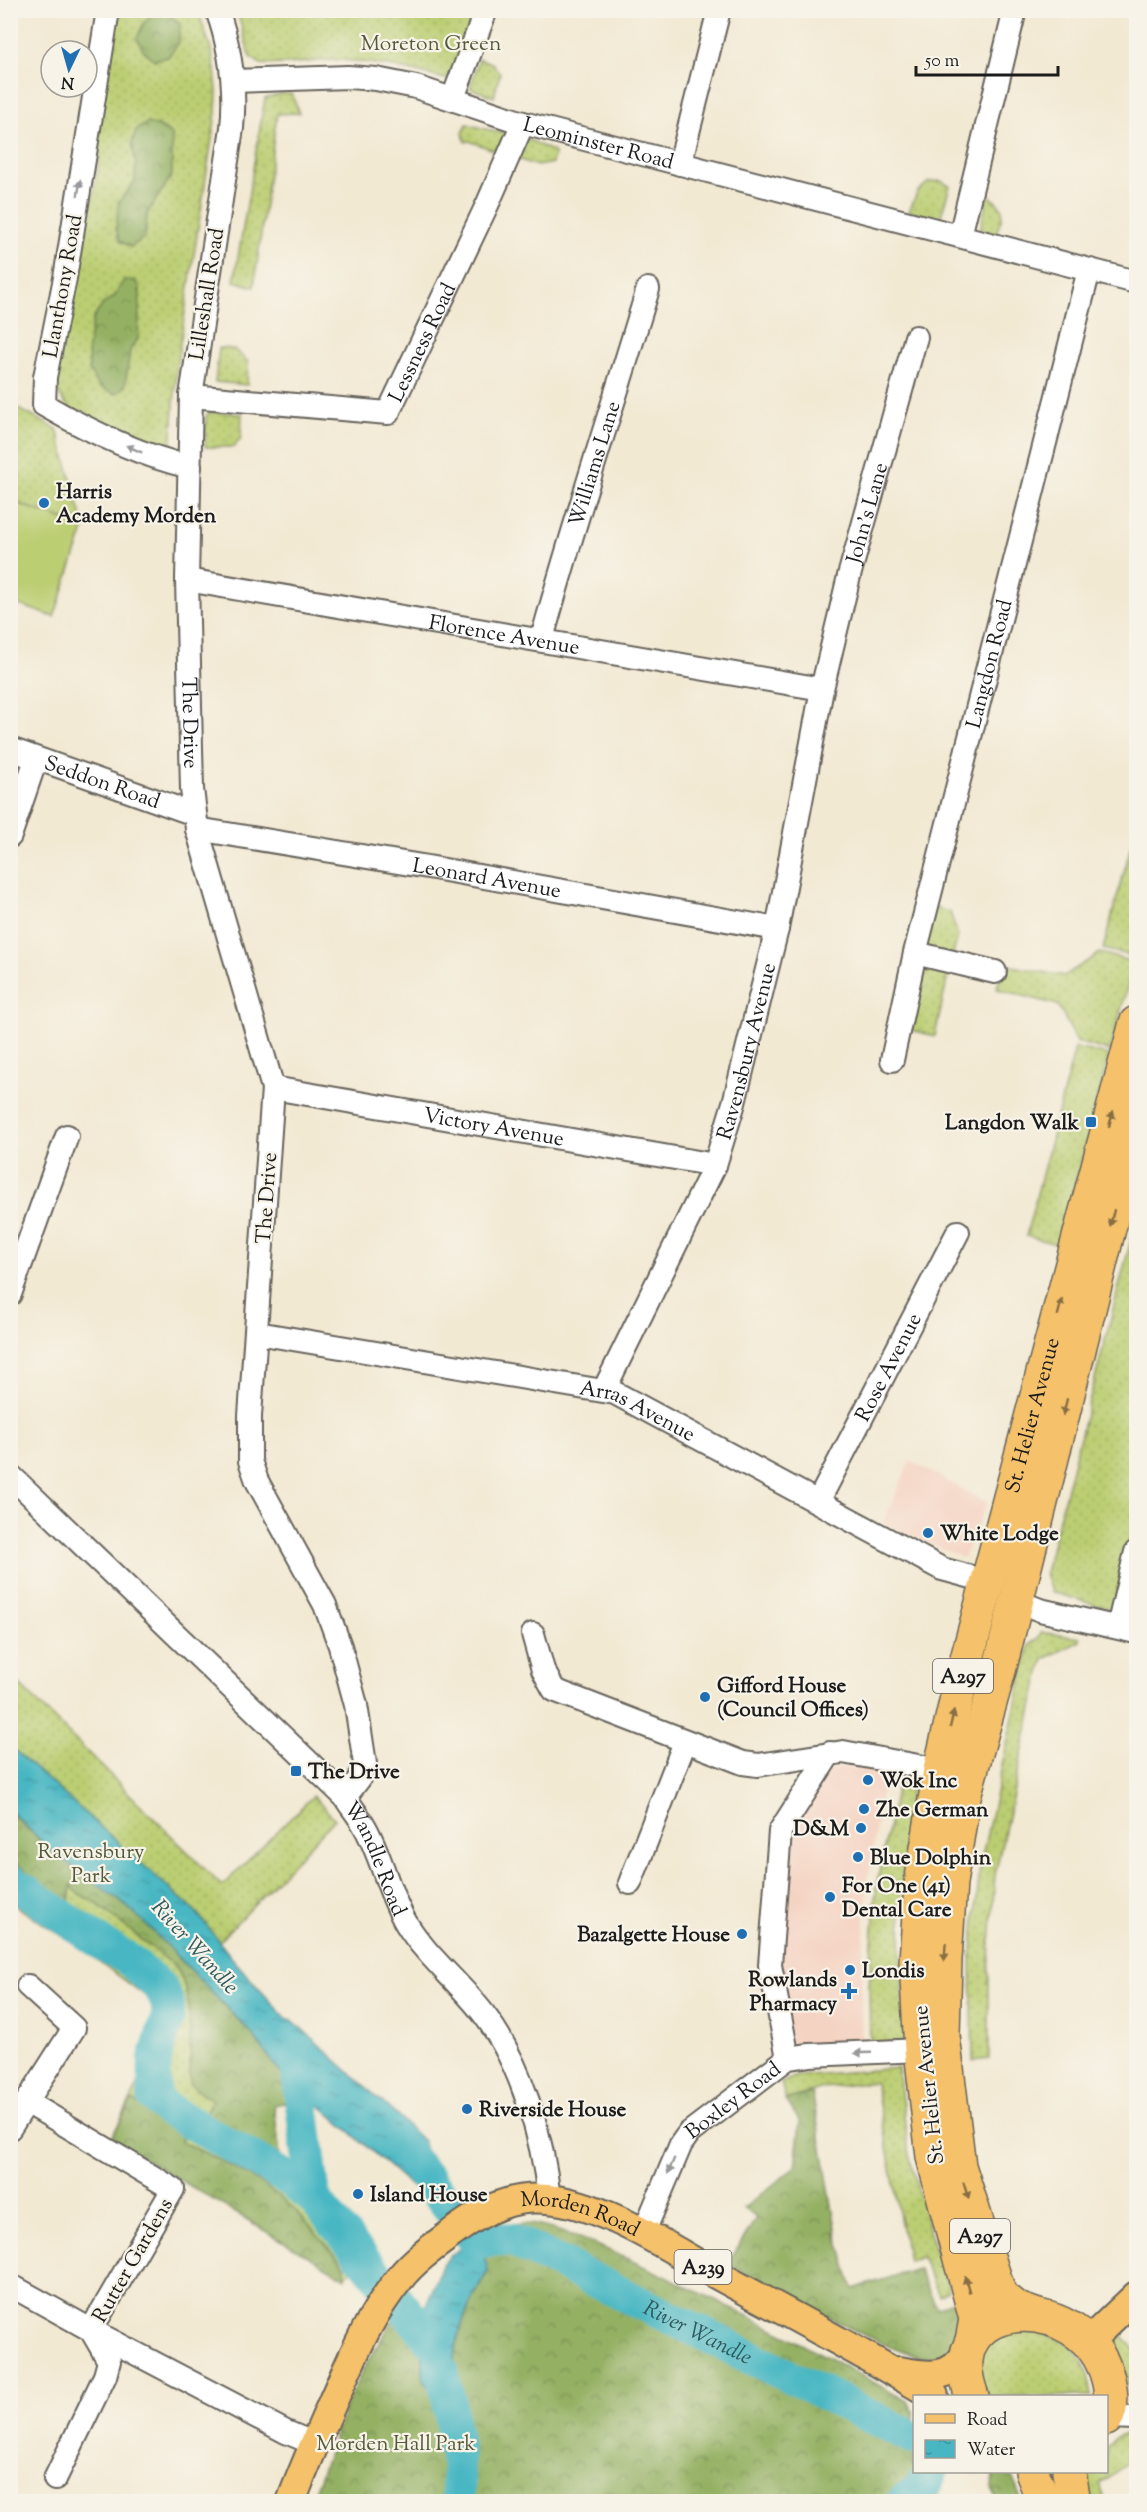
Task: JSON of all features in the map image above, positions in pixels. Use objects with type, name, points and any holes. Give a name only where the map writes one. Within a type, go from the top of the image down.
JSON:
[{"type":"highway","name":"St. Helier Avenue","points":[[971,2395],[965,2375],[975,2319],[933,2157],[921,2050],[916,1961],[921,1884],[940,1770],[986,1581],[1137,1023]]},
{"type":"highway","name":"St. Helier Avenue","points":[[1038,2316],[1018,2309],[1000,2295],[958,2166],[944,2036],[945,1959],[950,1883],[964,1796],[1017,1601],[1137,1120]]},
{"type":"highway","points":[[970,2346],[995,2319],[1010,2315],[1038,2316],[1072,2327],[1088,2342],[1106,2373],[1117,2418]]},
{"type":"highway","points":[[1032,2473],[1044,2502]]},
{"type":"highway","points":[[1069,2473],[1074,2502]]},
{"type":"main road","name":"Morden Road","points":[[291,2502],[352,2358],[384,2298],[402,2275],[435,2245],[487,2209],[528,2198],[549,2199],[597,2211],[891,2369],[931,2395]]},
{"type":"main road","points":[[1088,2342],[1137,2296]]},
{"type":"main road","name":"Morden Road","points":[[891,2369],[924,2375],[952,2371],[961,2362],[970,2346]]},
{"type":"street","name":"Llanthony Road","points":[[108,10],[65,278],[45,377],[44,405],[71,420],[159,460],[190,467]]},
{"type":"street","name":"Lilleshall Road","points":[[187,580],[191,396],[232,128],[234,81],[229,49],[217,10]]},
{"type":"street","points":[[453,98],[486,10]]},
{"type":"street","points":[[680,164],[719,10]]},
{"type":"street","points":[[960,236],[1015,10]]},
{"type":"street","name":"Leominster Road","points":[[234,81],[348,76],[416,87],[523,123],[1137,282]]},
{"type":"street","name":"Lessness Road","points":[[191,396],[388,413],[489,203],[523,123]]},
{"type":"street","name":"Langdon Road","points":[[892,1060],[915,953],[1089,270]]},
{"type":"street","name":"Williams Lane","points":[[542,639],[573,527],[587,489],[648,289]]},
{"type":"street","name":"John's Lane","points":[[822,689],[849,576],[916,337]]},
{"type":"street","name":"Florence Avenue","points":[[187,580],[542,639],[822,689]]},
{"type":"street","name":"The Drive","points":[[187,580],[196,821],[273,1088],[250,1416],[250,1461],[257,1481],[325,1605],[340,1646],[356,1705],[365,1764],[359,1779],[345,1797]]},
{"type":"street","name":"Ravensbury Avenue","points":[[603,1390],[715,1165],[734,1103],[777,929],[822,689]]},
{"type":"street","name":"Seddon Road","points":[[10,748],[196,821]]},
{"type":"street","points":[[10,836],[36,759]]},
{"type":"street","name":"Leonard Avenue","points":[[196,821],[428,867],[777,929]]},
{"type":"street","points":[[915,953],[995,972]]},
{"type":"street","name":"Victory Avenue","points":[[273,1088],[715,1165]]},
{"type":"street","points":[[10,1294],[67,1136]]},
{"type":"street","name":"Rose Avenue","points":[[818,1502],[958,1232]]},
{"type":"street","name":"Arras Avenue","points":[[257,1333],[615,1393],[942,1569],[986,1581]]},
{"type":"street","name":"Wandle Road","points":[[10,1475],[345,1797],[366,1828],[393,1897],[407,1924],[493,2026],[505,2050],[539,2137],[547,2170],[549,2199]]},
{"type":"street","points":[[1017,1601],[1040,1610],[1127,1630],[1137,1552]]},
{"type":"street","points":[[533,1634],[543,1670],[554,1690],[743,1763],[758,1766],[843,1752],[940,1770]]},
{"type":"street","points":[[630,1883],[685,1742]]},
{"type":"street","points":[[788,2058],[770,1965],[780,1831],[830,1753]]},
{"type":"street","points":[[10,2128],[74,2028],[28,1986]]},
{"type":"street","name":"Boxley Road","points":[[643,2234],[681,2144],[689,2133],[788,2058],[921,2050]]},
{"type":"street","name":"Rutter Gardens","points":[[27,2102],[173,2189],[91,2330]]},
{"type":"street","points":[[10,2285],[286,2432],[315,2444]]},
{"type":"street","points":[[55,2479],[105,2376],[109,2361],[91,2330]]},
{"type":"shaded area","points":[[11,11],[17,11],[11,70]]},
{"type":"shaded area","points":[[910,1461],[987,1502],[963,1558],[883,1523]]},
{"type":"shaded area","points":[[844,1767],[884,1774],[867,1889],[861,1982],[862,2048],[789,2053],[772,1968],[786,1842],[827,1771]]},
{"type":"green space","points":[[114,11],[198,11],[211,49],[215,70],[216,113],[177,364],[171,450],[162,452],[73,411],[55,387],[81,214],[91,207],[100,156],[92,145]]},
{"type":"green space","points":[[155,11],[168,13],[180,24],[179,42],[168,57],[154,60],[143,50],[137,38],[144,23]]},
{"type":"green space","name":"Moreton Green","points":[[237,11],[479,11],[450,80],[364,62],[326,60],[279,65],[261,64],[250,57]]},
{"type":"green space","points":[[479,59],[492,63],[500,73],[494,97],[470,88]]},
{"type":"green space","points":[[292,94],[299,113],[277,114],[254,287],[234,281],[265,98]]},
{"type":"green space","points":[[147,123],[158,126],[172,135],[172,175],[147,214],[145,237],[131,247],[120,241],[116,229],[119,202],[135,181],[136,165],[132,143],[136,130]]},
{"type":"green space","points":[[467,124],[532,141],[555,153],[552,163],[537,166],[469,141],[465,142],[463,133]]},
{"type":"green space","points":[[941,181],[950,186],[940,219],[909,211],[918,191],[929,182]]},
{"type":"green space","points":[[988,194],[1002,208],[1002,218],[996,233],[980,230]]},
{"type":"green space","points":[[124,280],[136,281],[140,289],[138,339],[130,350],[125,387],[115,394],[98,386],[89,370],[88,347],[93,319],[103,304],[114,297]]},
{"type":"green space","points":[[219,348],[234,349],[248,362],[247,385],[215,382]]},
{"type":"green space","points":[[11,405],[57,429],[85,527],[11,501]]},
{"type":"green space","points":[[210,412],[242,414],[241,438],[234,447],[205,447],[206,416]]},
{"type":"green space","points":[[10,501],[85,527],[54,617],[11,602]]},
{"type":"green space","points":[[1136,827],[1136,957],[1103,949]]},
{"type":"green space","points":[[931,907],[950,912],[958,936],[952,958],[919,950]]},
{"type":"green space","points":[[1100,953],[1134,962],[1110,1051],[1077,1042],[1058,1005],[997,989],[1003,964],[1064,976]]},
{"type":"green space","points":[[918,958],[950,966],[935,1036],[903,1028]]},
{"type":"green space","points":[[1075,1048],[1109,1055],[1059,1245],[1026,1236]]},
{"type":"green space","points":[[1136,1220],[1136,1510],[1114,1610],[1051,1592],[1045,1573]]},
{"type":"green space","points":[[1041,1632],[1080,1638],[1080,1641],[1044,1659],[1041,1668],[995,1875],[989,1959],[989,2059],[973,2061],[971,1959],[980,1865],[1029,1645],[1039,1638]]},
{"type":"green space","name":"Ravensbury Park","points":[[10,1675],[222,1886],[313,1796],[335,1819],[191,1971],[252,2034],[290,2086],[291,2101],[274,2105],[281,2165],[279,2181],[286,2185],[326,2225],[358,2264],[347,2275],[111,2139],[146,2069],[153,2036],[159,2025],[163,2009],[78,1946],[11,1903]]},
{"type":"green space","points":[[898,1781],[911,1784],[902,1877],[901,1963],[906,2043],[870,2042],[869,1987],[876,1887]]},
{"type":"green space","points":[[10,1812],[53,1852],[120,1901],[145,1923],[252,2034],[290,2086],[291,2101],[274,2105],[281,2165],[206,2126],[203,2117],[212,2100],[190,2085],[189,2008],[182,1979],[176,1967],[71,1886],[69,1905],[11,1859]]},
{"type":"green space","points":[[898,2068],[909,2155],[935,2251],[949,2290],[939,2295],[922,2257],[908,2261],[875,2082],[823,2088],[786,2100],[781,2083],[797,2076]]},
{"type":"green space","points":[[812,2092],[837,2234],[853,2289],[918,2269],[937,2308],[965,2295],[958,2344],[939,2358],[910,2354],[882,2343],[728,2264],[756,2218],[744,2208],[795,2167],[800,2122],[786,2100]]},
{"type":"green space","points":[[132,2100],[182,2127],[181,2142],[249,2176],[285,2201],[309,2224],[345,2266],[345,2278],[111,2139]]},
{"type":"green space","name":"Morden Hall Park","points":[[526,2223],[594,2244],[784,2334],[907,2401],[913,2411],[913,2473],[943,2473],[938,2499],[936,2502],[310,2502],[350,2396],[366,2364],[397,2314],[423,2352],[423,2380],[452,2414],[457,2340],[469,2307],[488,2271],[481,2245],[509,2248],[517,2234],[492,2226]]},
{"type":"green space","points":[[1016,2329],[1048,2335],[1060,2340],[1078,2354],[1089,2379],[1092,2395],[987,2395],[979,2383],[980,2350],[988,2341]]},
{"type":"green space","points":[[1123,2336],[1136,2352],[1136,2401],[1131,2400],[1126,2374],[1114,2343]]},
{"type":"green space","points":[[1136,2435],[1133,2451],[1119,2470],[1099,2484],[1105,2501],[1091,2501],[1088,2493],[1088,2473],[1108,2473],[1108,2445],[1118,2436]]},
{"type":"green space","points":[[993,2473],[1010,2473],[1022,2501],[998,2501],[992,2488]]},
{"type":"water","points":[[10,1746],[197,1913],[231,1957],[288,2021],[291,2019],[423,2141],[429,2182],[417,2191],[316,2102],[290,2086],[252,2034],[145,1923],[120,1901],[53,1852],[11,1812]]},
{"type":"water","points":[[468,2241],[481,2247],[488,2271],[469,2307],[457,2341],[452,2415],[423,2380],[423,2352],[397,2314],[406,2298],[418,2310],[426,2306],[443,2263]]},
{"type":"waterway","points":[[10,1880],[107,1947],[127,1958],[161,1988],[168,2005],[168,2016],[155,2059],[154,2097],[165,2108],[284,2176],[314,2199]]},
{"type":"waterway","name":"River Wandle","points":[[296,2057],[314,2199],[433,2343]]},
{"type":"waterway","name":"River Wandle","points":[[400,2144],[476,2242],[496,2239],[513,2240],[913,2438]]},
{"type":"waterway","name":"River Wandle","points":[[442,2371],[455,2436],[458,2502]]},
{"type":"waterway","name":"River Wandle","points":[[903,2502],[927,2481],[931,2473]]},
{"type":"place","name":"Harris Academy Morden","points":[[44,503]]},
{"type":"place","name":"Langdon Walk","points":[[1091,1122]]},
{"type":"place","name":"White Lodge","points":[[928,1533]]},
{"type":"place","name":"Gifford House (Council Offices)","points":[[705,1697]]},
{"type":"place","name":"The Drive","points":[[296,1771]]},
{"type":"place","name":"Wok Inc","points":[[868,1780]]},
{"type":"place","name":"Zhe German","points":[[864,1809]]},
{"type":"place","name":"D&M","points":[[861,1828]]},
{"type":"place","name":"Blue Dolphin","points":[[858,1857]]},
{"type":"place","name":"For One (41) Dental Care","points":[[830,1897]]},
{"type":"place","name":"Bazalgette House","points":[[742,1934]]},
{"type":"place","name":"Londis","points":[[850,1970]]},
{"type":"place","name":"Rowlands Pharmacy","points":[[849,1991]]},
{"type":"place","name":"Riverside House","points":[[467,2109]]},
{"type":"place","name":"Island House","points":[[358,2194]]}]
